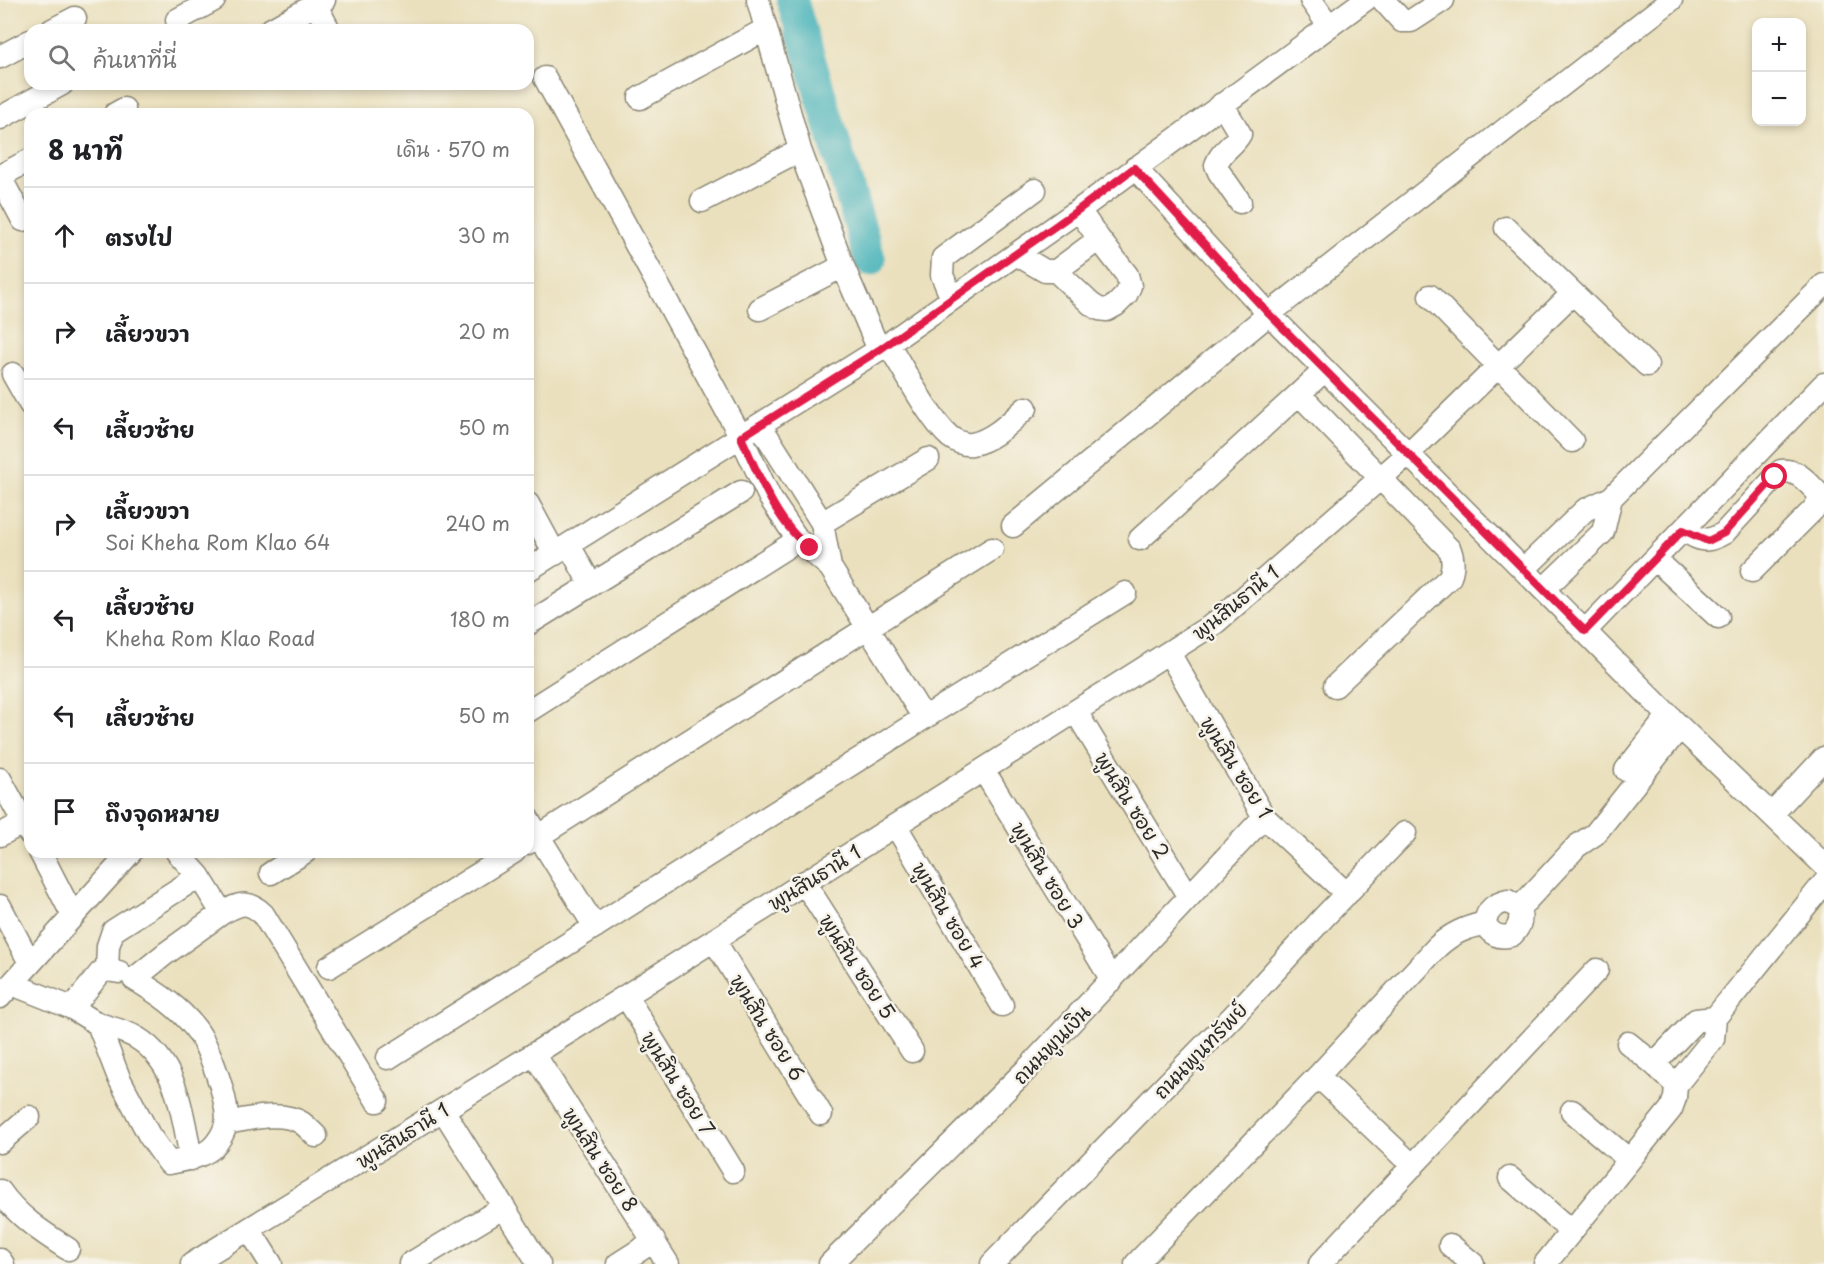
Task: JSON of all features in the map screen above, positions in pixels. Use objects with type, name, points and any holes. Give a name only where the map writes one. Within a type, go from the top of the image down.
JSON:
[{"type":"street","points":[[177,20],[214,0]]},
{"type":"street","points":[[758,0],[800,150],[843,266],[884,347],[937,422],[950,437],[960,443],[971,444],[999,431],[1026,408]]},
{"type":"street","points":[[1311,0],[1329,26]]},
{"type":"street","points":[[534,566],[884,347],[1078,210],[1365,0]]},
{"type":"street","points":[[1383,0],[1402,21],[1411,21],[1443,0]]},
{"type":"street","points":[[1013,526],[1269,314],[1671,0]]},
{"type":"street","points":[[280,24],[318,2],[327,24]]},
{"type":"street","points":[[64,24],[75,18]]},
{"type":"street","points":[[640,98],[766,29]]},
{"type":"street","points":[[0,57],[24,44]]},
{"type":"street","points":[[544,78],[741,437],[770,498],[792,530],[830,567],[924,718]]},
{"type":"street","points":[[0,118],[51,90]]},
{"type":"street","points":[[1222,104],[1240,134],[1236,141],[1220,155],[1216,165],[1240,202]]},
{"type":"street","points":[[702,201],[800,150]]},
{"type":"street","points":[[23,220],[0,176],[24,163]]},
{"type":"street","points":[[1134,168],[1269,314],[1675,721],[1824,865]]},
{"type":"street","points":[[952,299],[942,275],[943,258],[1035,190]]},
{"type":"street","points":[[1056,271],[1099,309],[1107,310],[1116,306],[1126,295],[1130,286],[1127,275],[1078,210]]},
{"type":"street","points":[[1506,228],[1647,365]]},
{"type":"street","points":[[1016,254],[1045,271],[1056,271],[1099,239]]},
{"type":"street","points":[[760,309],[843,266]]},
{"type":"street","points":[[1524,569],[1585,510],[1611,498],[1824,285]]},
{"type":"street","name":"พูนสินธานี 1","points":[[192,1264],[534,1054],[1215,623],[1408,454],[1573,293]]},
{"type":"street","points":[[1430,296],[1572,441]]},
{"type":"street","points":[[1140,539],[1325,370]]},
{"type":"street","points":[[12,374],[24,394]]},
{"type":"street","points":[[1585,631],[1824,384]]},
{"type":"street","points":[[1299,394],[1382,477],[1450,550],[1453,569],[1450,577],[1335,686]]},
{"type":"street","points":[[760,425],[816,514],[830,567]]},
{"type":"street","points":[[534,707],[816,514],[928,459]]},
{"type":"street","points":[[1683,530],[1701,540],[1708,541],[1716,538],[1724,533],[1781,471],[1796,472],[1819,494],[1818,503],[1752,571]]},
{"type":"street","points":[[534,620],[741,492]]},
{"type":"street","points":[[1544,589],[1602,532],[1611,498]]},
{"type":"street","points":[[534,512],[591,585]]},
{"type":"street","points":[[534,832],[867,629],[992,549]]},
{"type":"street","points":[[1655,560],[1718,617]]},
{"type":"street","points":[[388,1058],[1125,593]]},
{"type":"street","name":"พูนสิน ซอย 1","points":[[1168,653],[1264,817],[1347,894]]},
{"type":"street","name":"พูนสิน ซอย 2","points":[[1076,712],[1189,897]]},
{"type":"street","points":[[1136,1264],[1318,1076],[1437,946],[1449,935],[1462,928],[1485,923],[1489,911],[1501,903],[1508,901],[1518,908],[1577,846],[1596,834],[1675,721]]},
{"type":"street","points":[[1772,814],[1824,758]]},
{"type":"street","name":"พูนสิน ซอย 3","points":[[984,771],[1112,980]]},
{"type":"street","points":[[0,778],[24,822]]},
{"type":"street","name":"ถนนพูนเงิน","points":[[830,1264],[1030,1066],[1264,817]]},
{"type":"street","name":"พูนสิน ซอย 4","points":[[896,826],[1002,1005]]},
{"type":"street","points":[[0,835],[24,829]]},
{"type":"street","name":"ถนนพูนทรัพย์","points":[[992,1264],[1238,1011],[1405,833]]},
{"type":"street","points":[[534,836],[595,927]]},
{"type":"street","points":[[43,858],[73,916]]},
{"type":"street","points":[[126,858],[6,990],[72,1008],[98,1024],[138,1039],[156,1054],[177,1091],[191,1159]]},
{"type":"street","points":[[182,858],[199,876],[222,913]]},
{"type":"street","points":[[271,873],[295,858]]},
{"type":"street","points":[[328,967],[504,858]]},
{"type":"street","points":[[107,970],[108,946],[113,931],[199,876]]},
{"type":"street","name":"พูนสิน ซอย 5","points":[[804,882],[912,1051]]},
{"type":"street","points":[[1545,1264],[1671,1109],[1676,1085],[1713,1039],[1715,1018],[1824,883]]},
{"type":"street","points":[[134,979],[165,954],[237,904],[255,907],[263,914],[377,1101]]},
{"type":"street","points":[[0,906],[30,963]]},
{"type":"street","name":"พูนสิน ซอย 6","points":[[714,940],[821,1114]]},
{"type":"street","points":[[72,1008],[96,977],[107,970],[115,970],[134,979],[173,1006],[196,1029],[214,1064],[227,1123],[219,1140],[210,1149],[191,1159],[169,1163],[149,1135],[119,1078],[98,1024]]},
{"type":"street","points":[[1320,1264],[1597,970]]},
{"type":"street","name":"พูนสิน ซอย 7","points":[[626,996],[734,1171]]},
{"type":"street","points":[[1654,1064],[1696,1020],[1715,1018]]},
{"type":"street","points":[[1628,1043],[1676,1085]]},
{"type":"street","name":"พูนสิน ซอย 8","points":[[534,1054],[668,1264]]},
{"type":"street","points":[[1318,1076],[1413,1166]]},
{"type":"street","points":[[443,1110],[539,1264]]},
{"type":"street","points":[[1572,1111],[1629,1160]]},
{"type":"street","points":[[0,1142],[29,1117]]},
{"type":"street","points":[[227,1123],[260,1118],[289,1118],[302,1123],[316,1136]]},
{"type":"street","points":[[1510,1178],[1571,1231]]},
{"type":"street","points":[[0,1191],[22,1216],[68,1249]]},
{"type":"street","points":[[410,1264],[504,1206]]},
{"type":"street","points":[[249,1229],[271,1264]]},
{"type":"street","points":[[618,1264],[654,1241]]},
{"type":"street","points":[[1450,1245],[1473,1264]]},
{"type":"street","points":[[0,1260],[3,1264]]},
{"type":"waterway","points":[[792,0],[870,260]]},
{"type":"route","points":[[810,548],[798,540],[770,498],[741,437],[879,350],[1134,168],[1269,314],[1585,631],[1683,530],[1701,540],[1708,541],[1716,538],[1724,533],[1775,477]]}]
